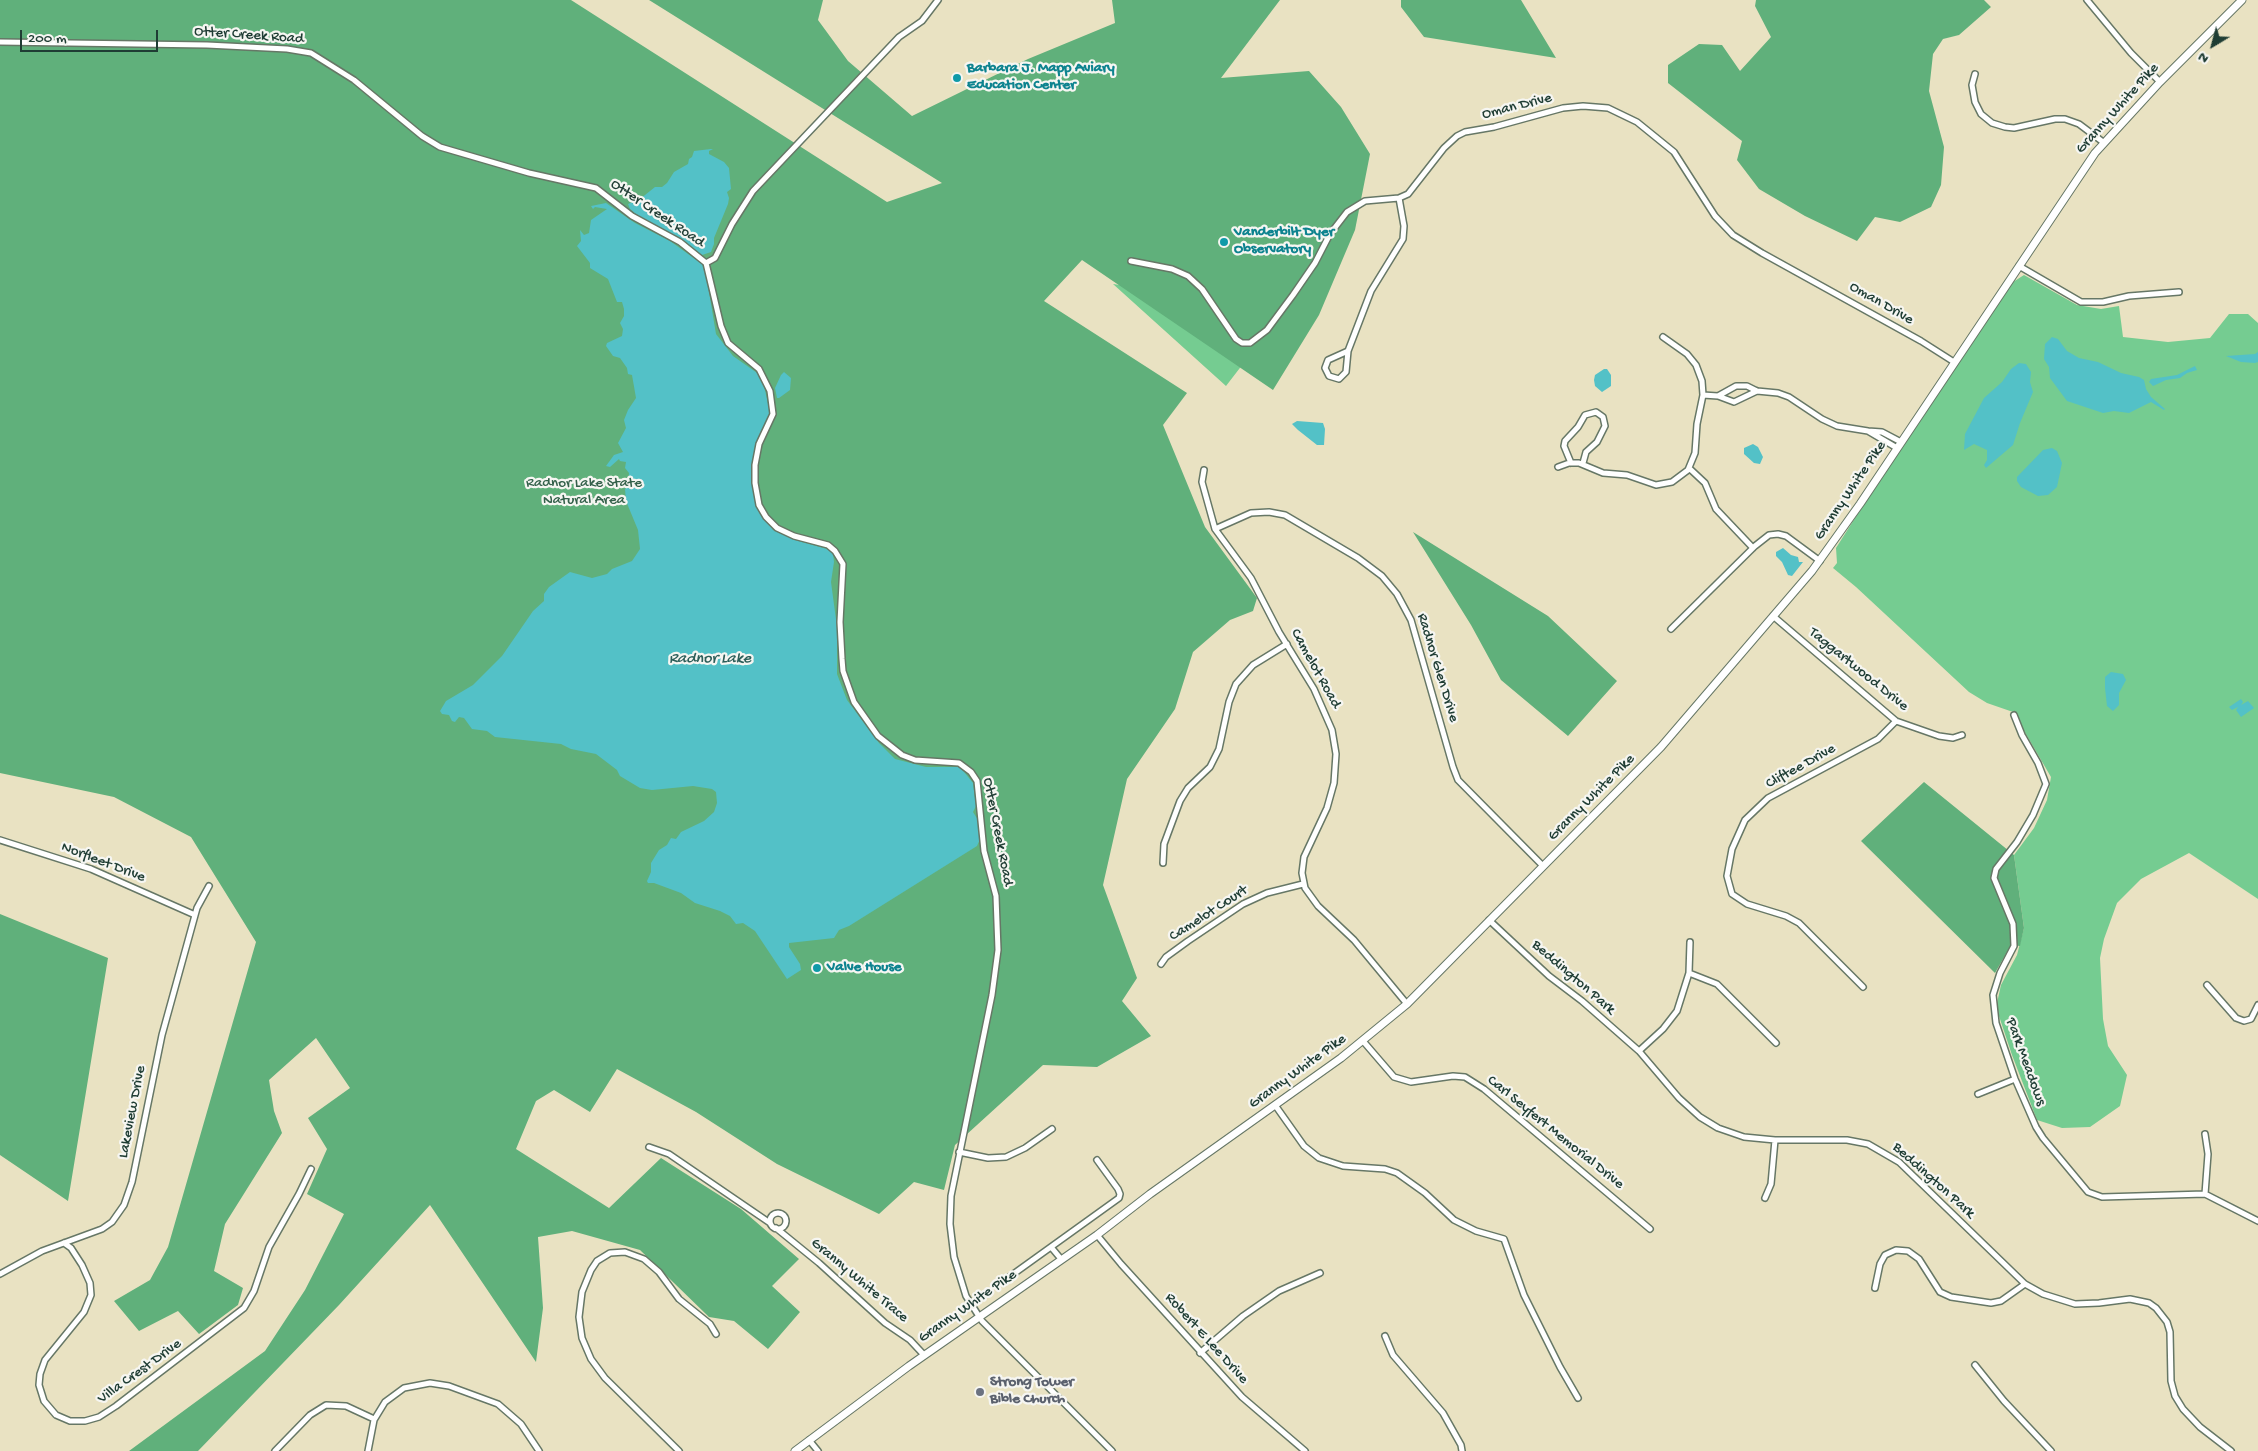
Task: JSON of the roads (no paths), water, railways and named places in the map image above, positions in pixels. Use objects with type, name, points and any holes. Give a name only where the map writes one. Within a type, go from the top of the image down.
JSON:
[{"type":"main road","name":"Granny White Pike","points":[[795,1451],[924,1355],[1097,1235],[1150,1194],[1363,1042],[1407,1004],[1661,747],[1820,561],[2103,142],[2242,0]]},
{"type":"street","points":[[706,263],[715,258],[732,224],[753,191],[822,120],[898,37],[922,22],[938,0]]},
{"type":"street","points":[[2087,0],[2131,53],[2160,82]]},
{"type":"street","name":"Otter Creek Road","points":[[0,42],[207,45],[287,49],[311,53],[354,80],[440,147],[529,173],[596,188],[632,216],[680,242],[706,263],[721,326],[728,343],[759,369],[770,391],[770,404],[773,414],[759,444],[755,465],[755,483],[759,505],[766,517],[777,528],[794,536],[828,545],[835,551],[843,564],[840,622],[842,659],[846,680],[854,702],[878,736],[902,755],[915,760],[960,763],[971,772],[977,781],[984,851],[996,896],[998,950],[992,996],[950,1202],[951,1236],[960,1278],[969,1301],[979,1317],[1112,1451]]},
{"type":"street","points":[[1975,74],[1972,85],[1975,102],[1981,114],[1992,123],[2014,128],[2050,120],[2065,119],[2079,124],[2103,142]]},
{"type":"street","name":"Oman Drive","points":[[1399,198],[1413,190],[1444,148],[1461,134],[1563,108],[1583,106],[1611,109],[1638,122],[1674,152],[1716,216],[1733,235],[1921,341],[1954,362]]},
{"type":"street","points":[[1131,261],[1172,269],[1188,276],[1202,289],[1236,340],[1242,343],[1250,343],[1267,330],[1315,263],[1330,234],[1349,210],[1365,201],[1399,198],[1404,226],[1403,238],[1373,285],[1348,351],[1349,362],[1345,374],[1339,379],[1329,376],[1325,368],[1328,360],[1348,351]]},
{"type":"street","points":[[2019,266],[2082,302],[2103,302],[2129,296],[2179,292]]},
{"type":"street","points":[[1558,467],[1572,462],[1583,463],[1603,473],[1627,476],[1656,485],[1675,481],[1689,468],[1695,452],[1697,424],[1703,395],[1701,377],[1693,361],[1681,348],[1663,337]]},
{"type":"street","points":[[1718,396],[1739,385],[1747,386],[1757,391],[1778,393],[1789,397],[1822,419],[1837,426],[1868,431],[1899,445]]},
{"type":"street","points":[[1703,395],[1718,396],[1727,401],[1737,401],[1757,391]]},
{"type":"street","points":[[1572,462],[1564,446],[1564,441],[1578,427],[1585,415],[1596,412],[1603,417],[1605,426],[1597,442],[1586,452],[1583,463]]},
{"type":"street","points":[[1689,468],[1705,483],[1716,509],[1753,548]]},
{"type":"street","name":"Camelot Road","points":[[1204,470],[1202,482],[1215,529],[1251,578],[1314,689],[1326,712],[1332,730],[1336,768],[1331,797],[1303,861],[1303,884]]},
{"type":"street","name":"Radnor Glen Drive","points":[[1215,529],[1251,513],[1267,512],[1285,515],[1358,558],[1382,576],[1401,600],[1411,620],[1450,759],[1458,780],[1543,866]]},
{"type":"street","points":[[1671,629],[1753,548],[1769,535],[1780,534],[1789,538],[1820,561]]},
{"type":"street","name":"Taggartwood Drive","points":[[1773,616],[1896,720],[1939,736],[1953,738],[1962,735]]},
{"type":"street","points":[[1163,863],[1164,844],[1180,801],[1188,788],[1210,767],[1219,749],[1229,702],[1236,684],[1253,665],[1287,644]]},
{"type":"street","name":"Park Meadows","points":[[2014,715],[2022,735],[2038,763],[2046,784],[2033,815],[2017,842],[1996,870],[1994,878],[2013,924],[2014,946],[2000,973],[1993,995],[1996,1023],[2015,1079],[2042,1138],[2088,1192],[2102,1197],[2204,1194],[2258,1221]]},
{"type":"street","name":"Cliftee Drive","points":[[1863,987],[1799,923],[1786,916],[1746,904],[1732,894],[1727,876],[1732,849],[1745,820],[1768,798],[1878,740],[1896,720]]},
{"type":"street","name":"Norfleet Drive","points":[[0,840],[91,869],[195,915]]},
{"type":"street","points":[[1303,884],[1314,902],[1349,934],[1407,1004]]},
{"type":"street","name":"Camelot Court","points":[[1161,964],[1166,957],[1243,904],[1273,892],[1303,884]]},
{"type":"street","name":"Lakeview Drive","points":[[0,1274],[42,1250],[105,1227],[120,1212],[126,1202],[158,1051],[195,915],[201,897],[209,886]]},
{"type":"street","name":"Beddington Park","points":[[1489,920],[1549,976],[1582,1001],[1639,1051],[1678,1098],[1700,1117],[1718,1128],[1732,1133],[1775,1140],[1852,1140],[1868,1144],[1899,1162],[2025,1284],[2043,1294],[2075,1304],[2130,1299],[2149,1303],[2156,1308],[2167,1322],[2170,1332],[2171,1381],[2175,1396],[2183,1409],[2200,1427],[2231,1451]]},
{"type":"street","points":[[1639,1051],[1663,1029],[1677,1011],[1689,973],[1690,942]]},
{"type":"street","points":[[1689,973],[1717,984],[1776,1042]]},
{"type":"street","points":[[2208,985],[2236,1018],[2244,1021],[2251,1019],[2258,1005]]},
{"type":"street","name":"Carl Seyfert Memorial Drive","points":[[1363,1042],[1394,1077],[1411,1082],[1459,1076],[1465,1077],[1484,1089],[1650,1230]]},
{"type":"street","points":[[1978,1094],[2015,1079]]},
{"type":"street","points":[[1275,1105],[1304,1146],[1319,1158],[1343,1166],[1385,1169],[1397,1173],[1425,1192],[1454,1220],[1476,1231],[1504,1240],[1524,1296],[1578,1398]]},
{"type":"street","points":[[959,1152],[988,1158],[1006,1157],[1026,1148],[1052,1129]]},
{"type":"street","points":[[2204,1194],[2208,1154],[2205,1134]]},
{"type":"street","points":[[1765,1198],[1771,1184],[1775,1140]]},
{"type":"street","points":[[649,1147],[669,1154],[776,1228],[785,1225],[784,1215],[775,1213],[770,1223]]},
{"type":"street","points":[[1005,1280],[1119,1198],[1118,1188],[1097,1160]]},
{"type":"street","name":"Villa Crest Drive","points":[[64,1243],[72,1248],[82,1265],[90,1282],[91,1295],[84,1312],[45,1360],[40,1374],[39,1385],[44,1401],[56,1415],[70,1421],[86,1422],[99,1417],[116,1406],[244,1308],[254,1291],[269,1247],[311,1169]]},
{"type":"street","name":"Granny White Trace","points":[[776,1228],[819,1263],[882,1320],[910,1340],[924,1355]]},
{"type":"street","name":"Robert E Lee Drive","points":[[1097,1235],[1200,1353],[1242,1397],[1305,1451]]},
{"type":"street","points":[[1051,1247],[1061,1259]]},
{"type":"street","points":[[1875,1288],[1880,1264],[1885,1255],[1896,1250],[1908,1251],[1919,1258],[1940,1292],[1951,1298],[1991,1303],[2001,1301],[2025,1284]]},
{"type":"street","points":[[679,1451],[605,1378],[590,1359],[582,1338],[579,1316],[582,1292],[591,1270],[597,1261],[610,1253],[625,1252],[644,1258],[659,1272],[679,1299],[710,1324],[716,1334]]},
{"type":"street","points":[[1200,1353],[1243,1316],[1279,1292],[1320,1273]]},
{"type":"street","points":[[1385,1336],[1393,1355],[1443,1413],[1461,1445],[1462,1451]]},
{"type":"street","points":[[1975,1365],[2004,1401],[2051,1451]]},
{"type":"street","points":[[368,1451],[374,1419],[385,1402],[399,1391],[418,1384],[442,1384],[498,1404],[521,1424],[539,1451]]},
{"type":"street","points":[[275,1451],[310,1416],[326,1405],[346,1406],[374,1419]]},
{"type":"street","points":[[809,1440],[818,1451]]},
{"type":"water","points":[[713,149],[709,151],[709,154],[724,162],[729,168],[731,189],[727,192],[728,204],[714,238],[711,252],[702,255],[683,240],[637,215],[630,209],[628,204],[640,199],[655,187],[662,187],[667,183],[674,172],[688,164],[694,151]]},
{"type":"water","name":"Radnor Lake","points":[[606,203],[635,223],[670,241],[702,264],[706,274],[716,334],[733,356],[760,375],[763,381],[770,413],[752,461],[753,489],[757,507],[773,530],[795,540],[827,549],[833,554],[834,562],[831,582],[837,627],[837,674],[847,700],[879,743],[895,759],[926,767],[960,767],[973,783],[976,806],[973,812],[978,820],[980,839],[977,846],[849,926],[839,930],[834,938],[789,943],[789,947],[800,964],[801,970],[787,979],[755,931],[743,923],[736,924],[730,916],[720,911],[695,903],[681,893],[654,883],[648,883],[647,881],[651,872],[651,863],[659,850],[667,845],[671,838],[676,839],[681,832],[704,821],[714,812],[717,803],[716,792],[712,789],[693,786],[652,790],[640,788],[620,776],[617,770],[596,754],[571,749],[561,744],[495,737],[487,731],[472,729],[464,718],[459,717],[455,722],[452,721],[449,715],[442,714],[440,711],[446,701],[473,685],[502,656],[533,611],[544,601],[544,594],[549,587],[570,572],[592,578],[607,574],[612,569],[632,561],[640,549],[638,530],[626,501],[625,489],[628,486],[629,473],[625,468],[626,462],[619,459],[610,467],[606,466],[614,455],[623,452],[618,443],[626,428],[624,420],[628,410],[636,398],[632,375],[628,374],[627,368],[620,358],[613,356],[606,346],[607,343],[622,336],[623,329],[620,323],[624,316],[624,309],[622,302],[617,302],[608,279],[590,268],[590,263],[577,246],[581,241],[580,230],[584,235],[589,233],[591,220],[607,209],[595,207],[593,209],[591,206]]},
{"type":"water","points":[[2052,337],[2058,339],[2067,351],[2079,358],[2098,362],[2121,373],[2144,380],[2146,389],[2151,397],[2165,409],[2151,402],[2129,413],[2114,411],[2103,413],[2067,401],[2050,378],[2049,367],[2044,359],[2045,344]]},
{"type":"water","points":[[2258,352],[2258,362],[2255,363],[2241,362],[2226,356],[2255,354]]},
{"type":"water","points":[[2019,363],[2026,364],[2031,372],[2030,382],[2033,392],[2013,445],[1986,468],[1984,465],[1987,460],[1987,450],[1974,444],[1964,450],[1965,434],[1984,398]]},
{"type":"water","points":[[2195,366],[2197,370],[2187,373],[2180,378],[2166,380],[2153,386],[2149,382],[2151,379],[2177,375]]},
{"type":"water","points":[[1607,369],[1611,375],[1611,386],[1602,392],[1595,386],[1594,380],[1595,375]]},
{"type":"water","points":[[784,372],[791,378],[790,390],[777,398],[775,388]]},
{"type":"water","points":[[1297,421],[1323,423],[1325,429],[1324,445],[1317,445],[1298,430],[1292,424]]},
{"type":"water","points":[[1753,444],[1758,447],[1763,457],[1760,464],[1754,463],[1744,454],[1744,448]]},
{"type":"water","points":[[2052,448],[2057,451],[2062,463],[2057,487],[2048,495],[2038,496],[2021,487],[2017,477],[2043,450]]},
{"type":"water","points":[[1783,548],[1791,555],[1798,557],[1799,562],[1803,562],[1792,576],[1788,575],[1782,562],[1776,556],[1776,552]]},
{"type":"water","points":[[2111,672],[2123,674],[2126,680],[2119,693],[2119,705],[2113,711],[2107,706],[2105,688],[2105,677]]},
{"type":"water","points":[[2241,699],[2243,702],[2241,705],[2248,701],[2254,708],[2241,717],[2236,710],[2238,707],[2232,710],[2229,707]]},
{"type":"place","name":"Barbara J. Mapp Aviary Education Center","points":[[957,78]]},
{"type":"place","name":"Vanderbilt Dyer Observatory","points":[[1224,242]]},
{"type":"place","name":"Valve House","points":[[817,968]]},
{"type":"place","name":"Strong Tower Bible Church","points":[[980,1392]]},
{"type":"park label","name":"Radnor Lake State Natural Area","points":[[584,492]]}]
